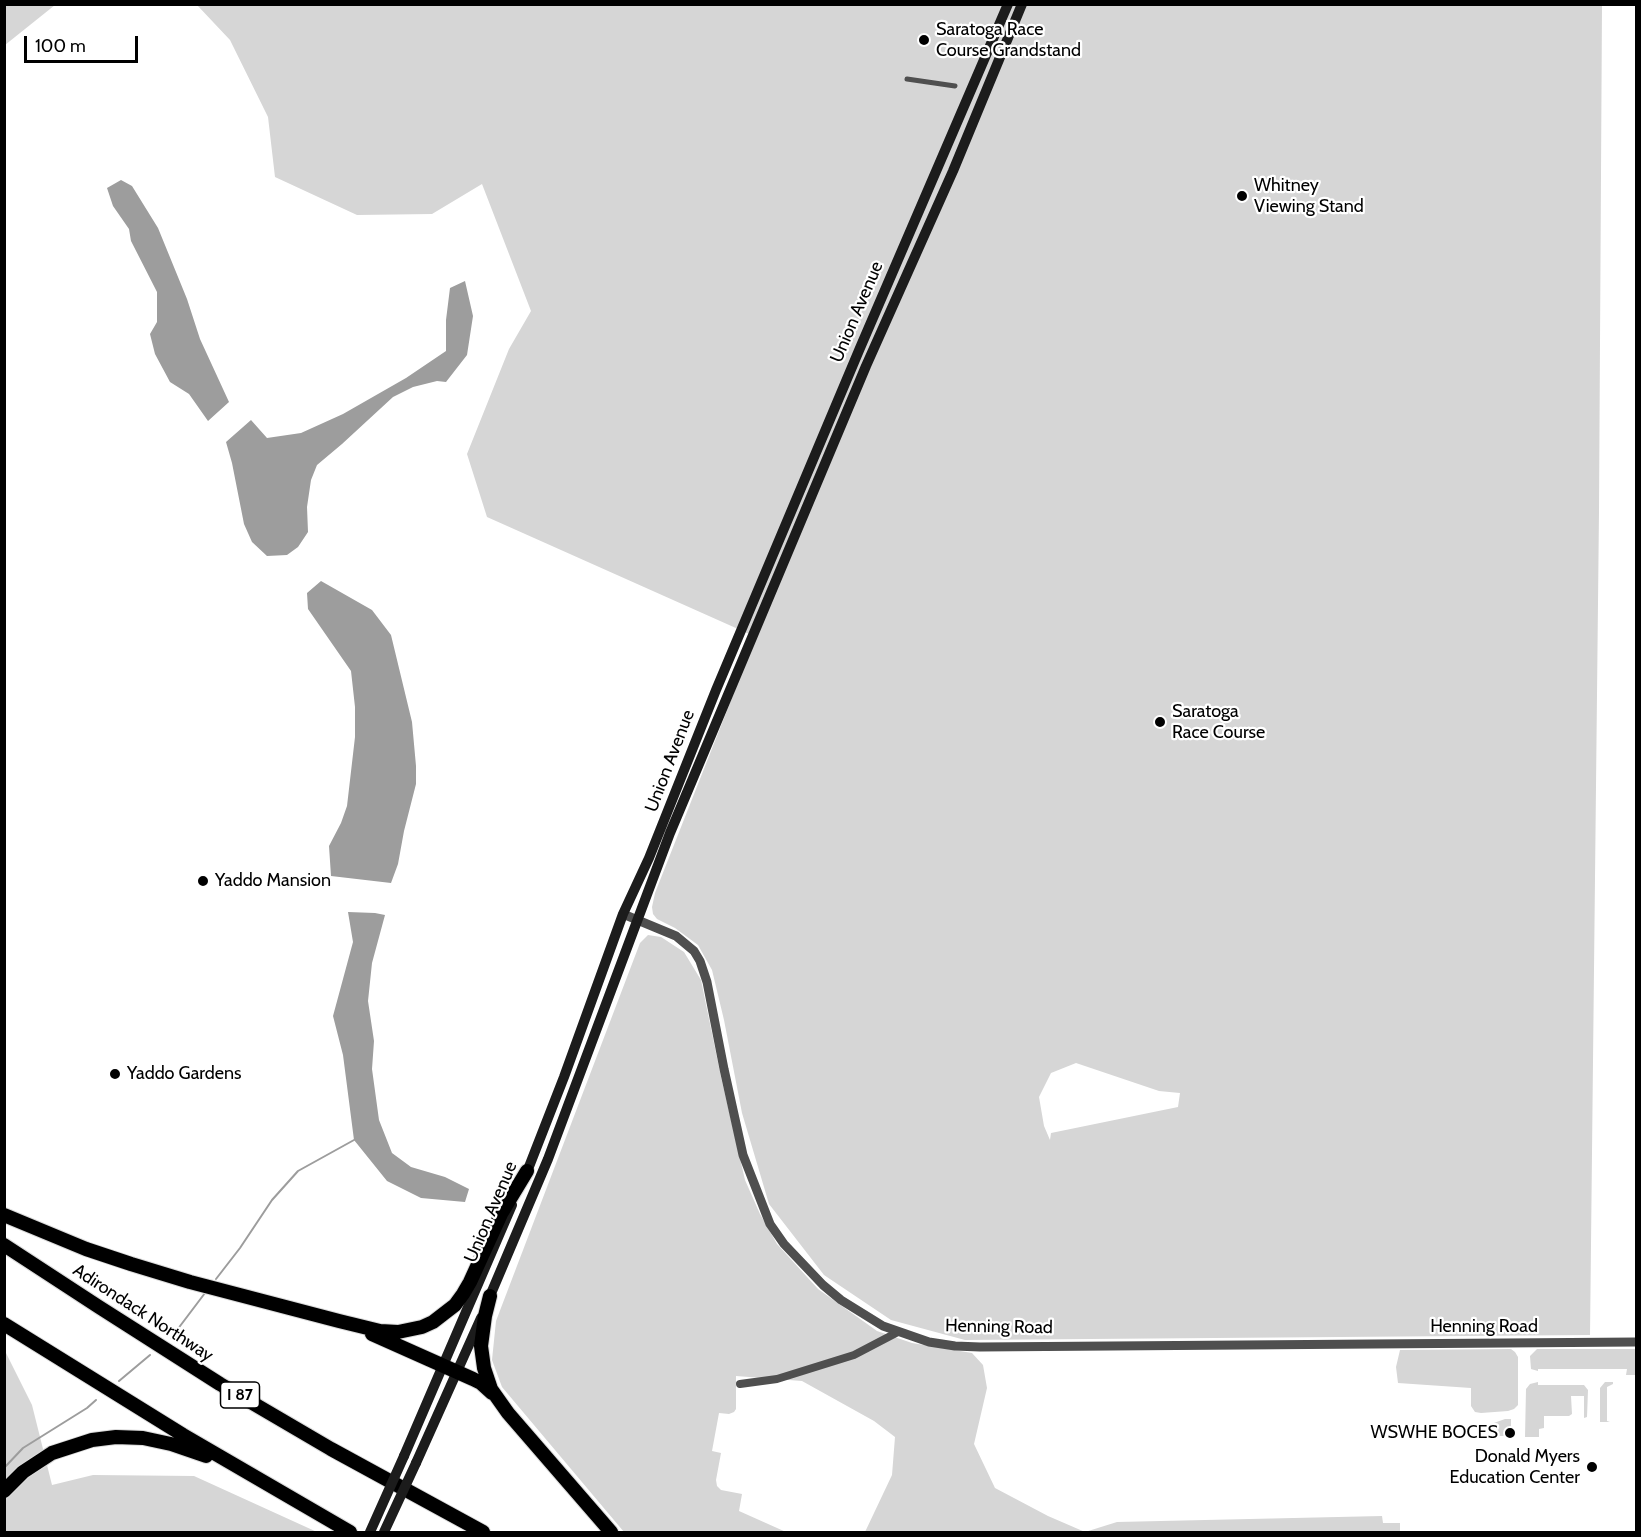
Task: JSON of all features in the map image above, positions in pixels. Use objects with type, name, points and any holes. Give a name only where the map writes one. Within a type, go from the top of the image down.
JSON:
[{"type":"highway","points":[[4,1215],[86,1249],[131,1264],[339,1321],[380,1331],[398,1332],[422,1327],[443,1315],[464,1294],[501,1214],[527,1171]]},
{"type":"highway","name":"Adirondack Northway","points":[[4,1245],[220,1384],[331,1449],[483,1533]]},
{"type":"highway","points":[[490,1296],[483,1332],[482,1358],[487,1381],[499,1401]]},
{"type":"highway","points":[[339,1321],[481,1383],[499,1401],[611,1533]]},
{"type":"highway","points":[[4,1324],[241,1470],[350,1533]]},
{"type":"highway","points":[[4,1491],[23,1472],[52,1453],[104,1437],[133,1437],[162,1442],[241,1470]]},
{"type":"main road","name":"Union Avenue","points":[[384,1533],[458,1372],[548,1159],[675,823],[839,431],[948,182],[1022,4]]},
{"type":"main road","name":"Union Avenue","points":[[370,1533],[527,1171],[568,1067],[623,914],[650,858],[716,690],[1005,6]]},
{"type":"street","points":[[907,79],[955,86]]},
{"type":"street","name":"Henning Road","points":[[623,914],[676,936],[694,951],[700,961],[707,982],[743,1155],[770,1224],[784,1244],[823,1286],[860,1313],[883,1326],[929,1341],[955,1346],[980,1347],[1636,1342]]},
{"type":"street","points":[[740,1384],[777,1379],[854,1355],[898,1332]]},
{"type":"shaded area","points":[[5,4],[55,4],[55,5],[5,45]]},
{"type":"shaded area","name":"Saratoga Race Course","points":[[197,5],[1602,5],[1590,1335],[965,1340],[891,1320],[824,1275],[769,1204],[742,1113],[712,970],[698,945],[675,928],[657,919],[652,907],[655,893],[756,637],[487,517],[467,454],[509,349],[531,311],[482,184],[432,214],[357,215],[275,177],[268,117],[230,40]],"holes":[[[1076,1063],[1159,1091],[1180,1093],[1178,1107],[1051,1133],[1050,1140],[1044,1126],[1039,1097],[1051,1073]]]},
{"type":"shaded area","points":[[121,180],[132,186],[158,228],[187,299],[200,339],[229,402],[208,421],[189,394],[170,382],[155,354],[150,334],[157,322],[157,292],[131,241],[129,229],[113,206],[107,188]]},
{"type":"shaded area","points":[[465,281],[473,316],[467,355],[446,382],[437,381],[413,387],[393,397],[317,465],[311,480],[307,507],[308,532],[298,547],[287,555],[267,556],[252,542],[244,524],[226,442],[251,420],[267,438],[301,433],[343,414],[406,378],[446,351],[446,320],[450,288]]},
{"type":"shaded area","points":[[321,581],[372,610],[391,635],[412,722],[416,784],[398,864],[391,883],[331,876],[329,846],[347,806],[355,737],[355,707],[351,671],[308,609],[307,593]]},
{"type":"shaded area","points":[[348,912],[385,915],[372,963],[368,1001],[374,1041],[372,1069],[379,1120],[392,1153],[411,1167],[445,1177],[469,1189],[465,1202],[421,1198],[387,1181],[354,1140],[343,1055],[333,1016],[353,942]]},
{"type":"shaded area","points":[[648,935],[661,937],[684,952],[701,980],[745,1180],[777,1244],[818,1289],[877,1331],[912,1343],[972,1353],[983,1365],[987,1388],[974,1444],[995,1488],[1048,1516],[1085,1532],[865,1532],[892,1475],[895,1437],[874,1421],[802,1381],[736,1376],[736,1409],[729,1414],[719,1413],[712,1451],[721,1453],[717,1486],[721,1490],[742,1494],[739,1511],[786,1532],[624,1532],[502,1387],[492,1360],[496,1321],[640,943]]},
{"type":"shaded area","points":[[4,1349],[32,1405],[52,1485],[93,1475],[194,1476],[317,1532],[5,1532]]},
{"type":"shaded area","points":[[1511,1349],[1518,1357],[1518,1405],[1508,1411],[1475,1412],[1471,1406],[1471,1388],[1398,1383],[1396,1367],[1400,1350]]},
{"type":"shaded area","points":[[1537,1349],[1636,1349],[1636,1375],[1626,1375],[1627,1369],[1538,1369],[1538,1371],[1531,1369],[1530,1356]]},
{"type":"shaded area","points":[[1538,1382],[1538,1385],[1584,1385],[1588,1390],[1587,1417],[1584,1418],[1584,1396],[1571,1396],[1572,1414],[1544,1416],[1544,1428],[1539,1429],[1539,1437],[1525,1437],[1526,1389],[1530,1384]]},
{"type":"shaded area","points":[[1605,1382],[1613,1382],[1607,1387],[1607,1421],[1610,1422],[1600,1422],[1600,1388]]},
{"type":"shaded area","points":[[1511,1419],[1511,1436],[1489,1436],[1488,1429],[1491,1424]]},
{"type":"shaded area","points":[[1382,1516],[1383,1523],[1400,1523],[1400,1532],[1085,1532],[1117,1522]]},
{"type":"waterway","points":[[216,1279],[272,1200],[298,1171],[354,1140]]},
{"type":"waterway","points":[[171,1338],[205,1293]]},
{"type":"waterway","points":[[119,1381],[150,1355]]},
{"type":"waterway","points":[[4,1468],[23,1448],[96,1400]]},
{"type":"place","name":"Saratoga Race Course Grandstand","points":[[924,40]]},
{"type":"place","name":"Whitney Viewing Stand","points":[[1242,196]]},
{"type":"place","name":"Saratoga Race Course","points":[[1160,722]]},
{"type":"place","name":"Yaddo Mansion","points":[[203,881]]},
{"type":"place","name":"Yaddo Gardens","points":[[115,1074]]},
{"type":"place","name":"WSWHE BOCES","points":[[1510,1433]]},
{"type":"place","name":"Donald Myers Education Center","points":[[1592,1467]]}]
